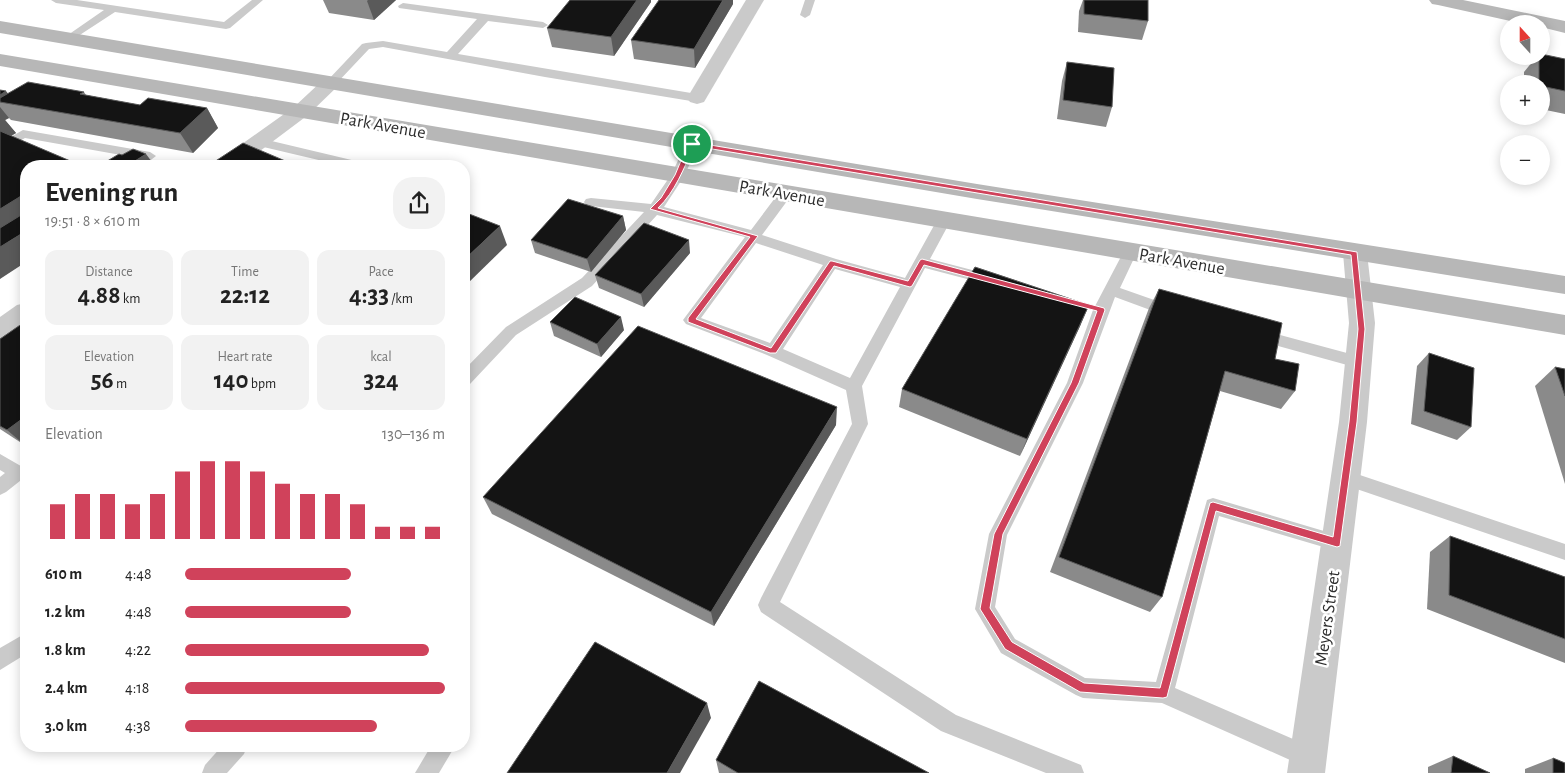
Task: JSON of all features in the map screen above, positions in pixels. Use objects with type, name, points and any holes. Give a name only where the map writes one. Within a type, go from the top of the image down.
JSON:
[{"type":"main road","points":[[1438,0],[1565,27]]},
{"type":"main road","name":"Park Avenue","points":[[0,27],[1355,254],[1565,285]]},
{"type":"main road","name":"Park Avenue","points":[[0,60],[1565,326]]},
{"type":"street","points":[[697,98],[755,0]]},
{"type":"street","points":[[234,160],[301,111],[331,83]]},
{"type":"street","name":"Meyers Street","points":[[1307,765],[1346,478],[1362,324],[1355,254]]},
{"type":"street","points":[[0,330],[20,316]]},
{"type":"lane","points":[[56,0],[226,26],[258,0]]},
{"type":"lane","points":[[409,0],[403,6],[543,25]]},
{"type":"lane","points":[[805,15],[810,0]]},
{"type":"lane","points":[[69,38],[113,8]]},
{"type":"lane","points":[[450,56],[485,17]]},
{"type":"lane","points":[[331,83],[366,46],[383,44],[697,98]]},
{"type":"lane","points":[[0,148],[23,134],[150,156],[144,160]]},
{"type":"lane","points":[[259,142],[335,160]]},
{"type":"lane","points":[[470,374],[511,331],[587,282],[663,200],[678,175],[692,144]]},
{"type":"lane","points":[[786,193],[691,320],[773,351],[854,386]]},
{"type":"lane","points":[[591,202],[653,209],[754,236],[832,263],[910,284]]},
{"type":"lane","points":[[944,220],[854,386],[860,424],[768,605],[949,724],[1073,773]]},
{"type":"lane","points":[[1130,252],[1110,290],[1096,308],[1075,383],[998,534],[985,609],[1008,646],[1083,688],[1163,693],[1307,765]]},
{"type":"lane","points":[[922,262],[1007,284]]},
{"type":"lane","points":[[773,351],[832,263]]},
{"type":"lane","points":[[1110,290],[1185,315]]},
{"type":"lane","points":[[1243,331],[1358,362]]},
{"type":"lane","points":[[0,461],[19,472],[0,487]]},
{"type":"lane","points":[[1346,478],[1565,552]]},
{"type":"lane","points":[[1163,693],[1213,506],[1337,543]]},
{"type":"lane","points":[[0,660],[20,647]]},
{"type":"lane","points":[[212,773],[231,752]]},
{"type":"lane","points":[[426,773],[440,752]]},
{"type":"building","points":[[570,0],[637,0],[611,37],[547,28]]},
{"type":"building","points":[[659,0],[723,0],[694,49],[631,40]]},
{"type":"building","points":[[1084,0],[1148,0],[1148,21],[1084,14]]},
{"type":"building","points":[[1550,56],[1565,59],[1565,91],[1550,88],[1550,75],[1539,75],[1539,65],[1550,65]]},
{"type":"building","points":[[1067,62],[1114,68],[1112,107],[1063,100]]},
{"type":"building","points":[[28,82],[140,105],[148,98],[207,108],[180,133],[0,102],[0,98]]},
{"type":"building","points":[[0,131],[68,160],[20,160],[20,197],[0,209]]},
{"type":"building","points":[[243,143],[283,160],[217,160]]},
{"type":"building","points":[[133,149],[146,154],[136,160],[109,160],[119,154],[122,155]]},
{"type":"building","points":[[568,199],[623,216],[587,259],[531,240]]},
{"type":"building","points":[[470,214],[500,226],[470,254]]},
{"type":"building","points":[[20,216],[20,235],[0,247],[0,228]]},
{"type":"building","points":[[644,223],[689,240],[641,294],[595,275]]},
{"type":"building","points":[[975,267],[1089,305],[1027,439],[902,389]]},
{"type":"building","points":[[1159,289],[1282,323],[1275,359],[1299,364],[1295,391],[1225,371],[1162,597],[1059,557]]},
{"type":"building","points":[[575,297],[621,317],[597,344],[550,322]]},
{"type":"building","points":[[20,325],[20,420],[7,430],[0,426],[0,339]]},
{"type":"building","points":[[638,326],[837,407],[711,612],[483,497]]},
{"type":"building","points":[[1429,353],[1474,368],[1471,427],[1424,411]]},
{"type":"building","points":[[1555,367],[1565,369],[1565,396]]},
{"type":"building","points":[[1450,536],[1565,577],[1565,639],[1449,595]]},
{"type":"building","points":[[595,642],[707,703],[667,773],[507,773]]},
{"type":"building","points":[[759,681],[929,773],[738,773],[716,760]]},
{"type":"building","points":[[1453,756],[1490,773],[1451,773]]},
{"type":"building","points":[[1553,758],[1565,763],[1565,773],[1553,773]]},
{"type":"route","points":[[692,144],[1355,254],[1362,329],[1353,422],[1337,543],[1213,506],[1163,693],[1083,688],[1008,646],[985,609],[998,534],[1075,383],[1101,310],[922,262],[910,284],[832,263],[773,351],[691,320],[754,236],[653,209],[663,200],[678,175],[692,144]]}]
